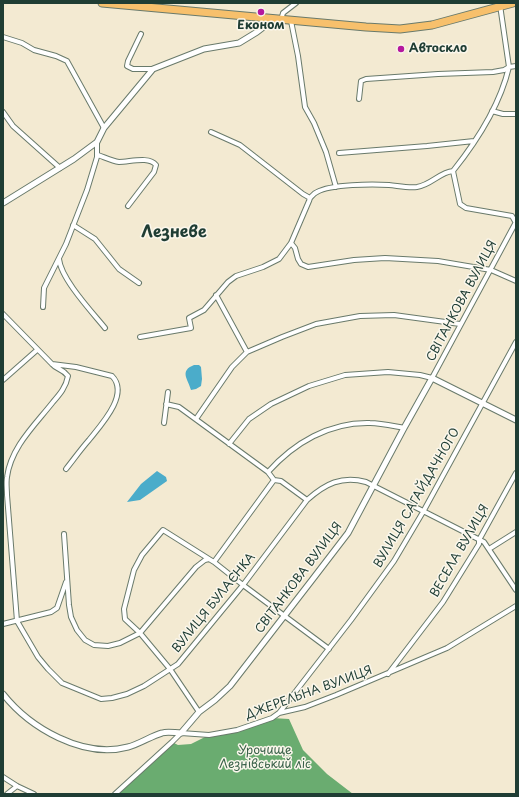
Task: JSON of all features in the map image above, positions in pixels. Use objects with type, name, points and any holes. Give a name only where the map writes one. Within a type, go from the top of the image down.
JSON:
[{"type":"main road","points":[[102,3],[166,6],[277,20],[400,29],[432,25],[500,4],[513,3]]},
{"type":"street","points":[[141,34],[127,66],[133,69],[153,69],[204,49],[239,43],[277,20],[283,13],[296,3]]},
{"type":"street","points":[[140,338],[191,328],[189,318],[204,310],[228,282],[236,276],[263,267],[279,259],[291,243],[310,198],[316,192],[336,187],[373,185],[419,187],[434,181],[449,171],[453,171],[474,141],[492,111],[509,67],[500,4]]},
{"type":"street","points":[[291,21],[298,56],[305,108],[314,123],[326,152],[336,187]]},
{"type":"street","points":[[3,37],[34,50],[56,56],[67,61],[104,128]]},
{"type":"street","points":[[359,99],[361,81],[366,79],[493,72],[516,66]]},
{"type":"street","points":[[3,203],[74,159],[97,142],[104,128],[153,69]]},
{"type":"street","points":[[492,111],[503,114],[516,114]]},
{"type":"street","points":[[3,112],[13,126],[60,168]]},
{"type":"street","points":[[211,132],[240,145],[310,198]]},
{"type":"street","points":[[339,153],[474,141]]},
{"type":"street","points":[[43,307],[44,288],[66,244],[87,190],[98,155],[97,142]]},
{"type":"street","points":[[98,155],[120,162],[148,161],[154,162],[156,165],[154,172],[128,206]]},
{"type":"street","points":[[453,171],[460,204],[466,208],[512,216],[516,222]]},
{"type":"street","name":"СВІТАНКОВА ВУЛИЦЯ","points":[[180,733],[198,712],[215,700],[230,686],[348,533],[516,222]]},
{"type":"street","points":[[73,225],[95,239],[119,268],[139,283]]},
{"type":"street","points":[[291,243],[295,248],[301,264],[308,267],[354,260],[385,258],[438,261],[491,270],[516,281]]},
{"type":"street","points":[[59,258],[62,269],[74,289],[105,328]]},
{"type":"street","points":[[216,295],[247,352]]},
{"type":"street","points":[[3,314],[52,364],[76,367],[112,376],[116,382],[118,388],[115,403],[110,414],[66,469]]},
{"type":"street","points":[[196,419],[232,367],[247,352],[316,324],[360,316],[394,314],[460,324]]},
{"type":"street","name":"ВУЛИЦЯ САГАЙДАЧНОГО","points":[[279,713],[329,649],[394,561],[423,512],[516,342]]},
{"type":"street","points":[[3,380],[37,350]]},
{"type":"street","name":"ВУЛИЦЯ БУЛАЄНКА","points":[[52,364],[64,370],[68,376],[67,384],[23,438],[9,466],[7,478],[17,621],[38,657],[62,683],[101,699],[112,698],[127,694],[144,686],[178,664],[243,585],[307,500],[319,489],[336,481],[359,480],[373,485],[484,542],[516,590]]},
{"type":"street","points":[[230,444],[249,419],[271,404],[309,386],[345,375],[388,372],[420,375],[432,378],[516,420]]},
{"type":"street","points":[[164,423],[168,392]]},
{"type":"street","points":[[166,404],[179,407],[268,472],[274,480],[281,481],[307,500]]},
{"type":"street","points":[[268,472],[279,460],[308,438],[341,425],[372,423],[404,428]]},
{"type":"street","name":"ВЕСЕЛА ВУЛИЦЯ","points":[[388,674],[443,602],[479,544],[479,540],[516,473]]},
{"type":"street","points":[[214,562],[274,480]]},
{"type":"street","points":[[198,712],[170,669],[140,633],[125,619],[124,609],[134,570],[142,555],[163,530],[214,562],[329,649]]},
{"type":"street","points":[[489,549],[516,532]]},
{"type":"street","points":[[64,534],[71,617],[77,630],[86,640],[94,645],[108,646],[120,643],[140,633],[196,567],[205,560],[209,559]]},
{"type":"street","points":[[3,624],[51,612],[57,608],[67,577]]},
{"type":"street","name":"ДЖЕРЕЛЬНА ВУЛИЦЯ","points":[[180,733],[209,735],[222,734],[265,720],[279,713],[305,706],[388,674],[448,648],[516,606]]},
{"type":"street","points":[[3,694],[13,706],[30,719],[57,737],[75,744],[100,749],[129,747],[164,732],[180,733]]},
{"type":"street","points":[[115,794],[180,733]]},
{"type":"street","points":[[3,776],[17,786],[34,794]]},
{"type":"street","points":[[7,794],[17,786]]},
{"type":"green space","name":"Урочище Лезнівський ліс","points":[[272,718],[289,719],[303,750],[327,774],[353,794],[115,794],[172,742],[178,745],[191,744],[209,735],[222,734]]},
{"type":"water","points":[[199,365],[201,367],[202,379],[201,386],[191,390],[186,373],[189,367]]},
{"type":"water","points":[[157,471],[166,477],[167,481],[140,500],[127,502],[141,484]]},
{"type":"place","name":"Економ","points":[[261,12]]},
{"type":"place","name":"Автоскло","points":[[401,49]]},
{"type":"district","name":"Лезневе","points":[[174,233]]}]
